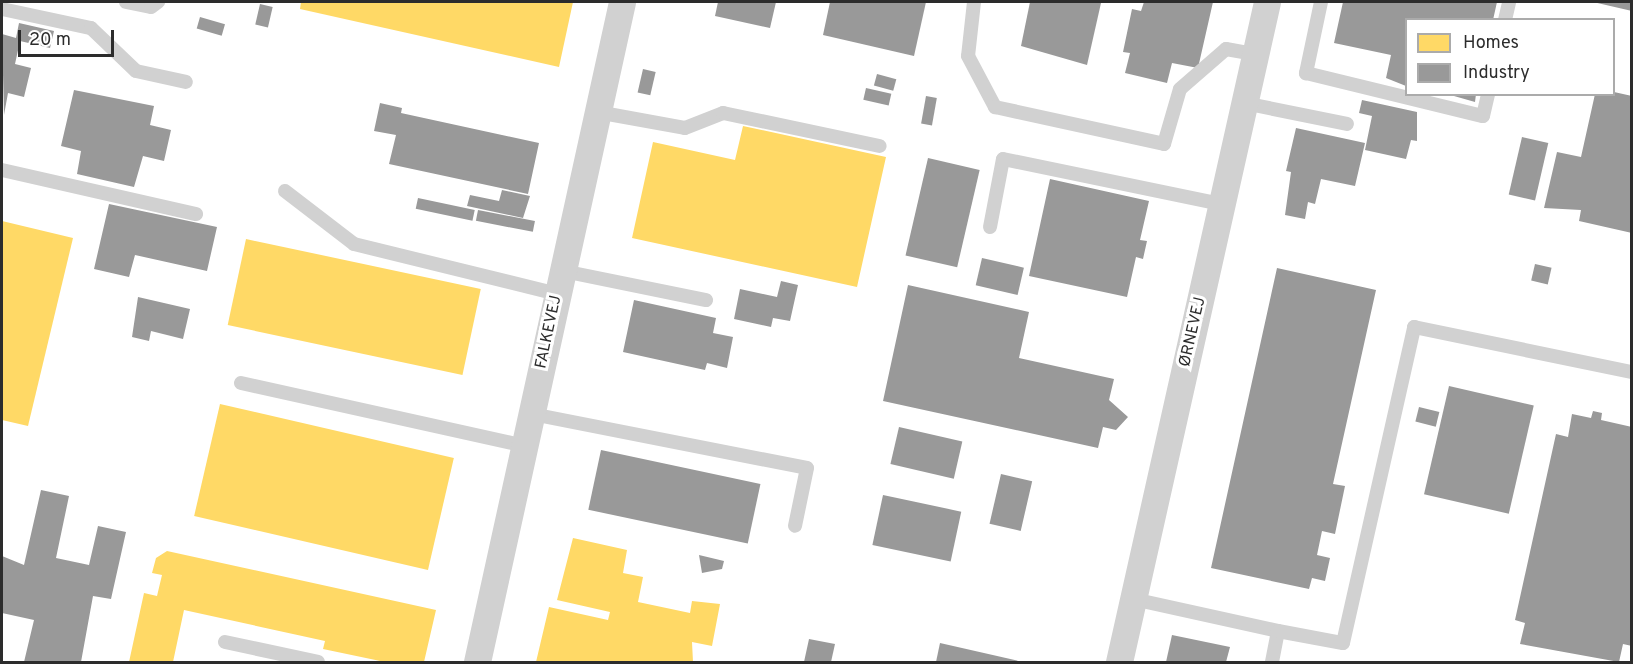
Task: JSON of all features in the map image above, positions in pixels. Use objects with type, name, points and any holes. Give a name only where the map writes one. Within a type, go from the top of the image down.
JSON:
[{"type":"street","name":"FALKEVEJ","points":[[477,663],[622,2]]},
{"type":"street","name":"ØRNEVEJ","points":[[1119,663],[1267,2]]},
{"type":"lane","points":[[126,2],[151,7],[158,2]]},
{"type":"lane","points":[[974,2],[968,56],[995,107],[1164,144],[1180,89],[1226,49],[1256,54]]},
{"type":"lane","points":[[1321,2],[1306,73],[1483,116],[1488,96]]},
{"type":"lane","points":[[1505,18],[1509,2]]},
{"type":"lane","points":[[2,9],[91,28],[136,71],[186,82]]},
{"type":"lane","points":[[1244,103],[1347,124]]},
{"type":"lane","points":[[597,112],[685,128],[723,113],[880,146]]},
{"type":"lane","points":[[990,226],[1003,159],[1221,204]]},
{"type":"lane","points":[[2,170],[196,214]]},
{"type":"lane","points":[[285,191],[354,244],[560,282],[706,300]]},
{"type":"lane","points":[[1133,599],[1343,643],[1414,327],[1632,372]]},
{"type":"lane","points":[[241,383],[525,446]]},
{"type":"lane","points":[[532,414],[807,468],[795,526]]},
{"type":"lane","points":[[1272,663],[1278,631]]},
{"type":"lane","points":[[225,642],[318,663]]},
{"type":"building: Homes","points":[[301,2],[573,2],[559,67],[300,9]]},
{"type":"building: Homes","points":[[743,126],[886,157],[857,287],[632,238],[653,142],[735,160]]},
{"type":"building: Homes","points":[[2,221],[73,238],[28,426],[2,420]]},
{"type":"building: Homes","points":[[246,239],[481,289],[462,375],[228,325]]},
{"type":"building: Homes","points":[[220,404],[454,458],[428,570],[194,516]]},
{"type":"building: Homes","points":[[573,538],[627,550],[623,573],[643,577],[638,602],[690,613],[692,601],[720,604],[712,646],[692,642],[693,662],[536,662],[549,607],[608,620],[610,612],[557,600]]},
{"type":"building: Homes","points":[[167,551],[436,610],[424,662],[385,662],[323,649],[325,641],[184,610],[173,662],[129,662],[144,593],[157,596],[162,575],[152,573],[156,558]]},
{"type":"building: Industry","points":[[718,2],[776,2],[770,28],[715,16]]},
{"type":"building: Industry","points":[[830,2],[926,2],[914,56],[823,35]]},
{"type":"building: Industry","points":[[1030,2],[1101,3],[1087,65],[1021,46]]},
{"type":"building: Industry","points":[[1144,2],[1213,2],[1198,68],[1172,63],[1167,83],[1125,73],[1130,53],[1123,52],[1132,9],[1141,11]]},
{"type":"building: Industry","points":[[1343,2],[1497,2],[1493,18],[1405,18],[1405,86],[1386,78],[1391,55],[1334,43]]},
{"type":"building: Industry","points":[[1593,2],[1632,2],[1632,11]]},
{"type":"building: Industry","points":[[260,4],[273,7],[268,27],[255,24]]},
{"type":"building: Industry","points":[[200,17],[225,24],[222,36],[197,29]]},
{"type":"building: Industry","points":[[19,23],[54,31],[50,48],[20,41],[15,64],[31,68],[24,97],[8,93],[4,115],[2,34],[16,38]]},
{"type":"building: Industry","points":[[643,69],[656,72],[650,95],[638,92]]},
{"type":"building: Industry","points":[[877,74],[896,79],[893,91],[874,86]]},
{"type":"building: Industry","points":[[866,88],[891,94],[889,106],[863,100]]},
{"type":"building: Industry","points":[[74,90],[154,106],[150,125],[171,130],[164,161],[143,156],[134,187],[77,174],[81,151],[61,146]]},
{"type":"building: Industry","points":[[1615,92],[1632,96],[1632,233],[1579,221],[1581,210],[1544,208],[1557,152],[1581,157],[1595,96],[1615,96]]},
{"type":"building: Industry","points":[[926,96],[937,98],[932,125],[921,124]]},
{"type":"building: Industry","points":[[1454,96],[1476,96],[1475,102]]},
{"type":"building: Industry","points":[[1362,100],[1417,112],[1417,141],[1411,140],[1406,159],[1365,150],[1372,116],[1359,113]]},
{"type":"building: Industry","points":[[380,103],[402,108],[401,113],[539,143],[528,194],[389,164],[396,135],[374,131]]},
{"type":"building: Industry","points":[[1296,128],[1365,143],[1355,186],[1321,179],[1315,204],[1308,202],[1305,219],[1285,215],[1291,172],[1286,171]]},
{"type":"building: Industry","points":[[1522,137],[1548,143],[1535,201],[1509,194]]},
{"type":"building: Industry","points":[[928,158],[980,170],[957,267],[906,255]]},
{"type":"building: Industry","points":[[1050,179],[1149,201],[1140,240],[1147,241],[1143,259],[1136,257],[1127,297],[1029,276]]},
{"type":"building: Industry","points":[[502,190],[530,196],[523,218],[467,206],[470,195],[499,201]]},
{"type":"building: Industry","points":[[418,198],[475,210],[472,221],[416,209]]},
{"type":"building: Industry","points":[[109,204],[217,227],[207,271],[135,255],[129,277],[94,269]]},
{"type":"building: Industry","points":[[478,210],[535,221],[533,232],[476,221]]},
{"type":"building: Industry","points":[[982,258],[1024,268],[1018,295],[976,285]]},
{"type":"building: Industry","points":[[1535,264],[1552,268],[1548,284],[1531,281]]},
{"type":"building: Industry","points":[[1277,268],[1376,290],[1333,484],[1345,486],[1335,534],[1322,531],[1317,555],[1330,558],[1325,581],[1312,578],[1309,589],[1211,568]]},
{"type":"building: Industry","points":[[781,281],[798,285],[790,321],[773,318],[771,327],[734,319],[740,289],[777,297]]},
{"type":"building: Industry","points":[[908,285],[1029,312],[1019,358],[1114,379],[1109,400],[1128,417],[1116,430],[1103,427],[1098,448],[883,401]]},
{"type":"building: Industry","points":[[138,297],[190,309],[183,339],[151,331],[149,341],[132,337]]},
{"type":"building: Industry","points":[[634,300],[716,318],[713,333],[733,337],[727,368],[707,363],[705,370],[623,352]]},
{"type":"building: Industry","points":[[1449,386],[1534,406],[1509,514],[1424,494]]},
{"type":"building: Industry","points":[[1419,407],[1439,412],[1436,427],[1415,422]]},
{"type":"building: Industry","points":[[1593,411],[1602,413],[1601,420],[1632,427],[1632,646],[1623,644],[1619,662],[1520,644],[1525,623],[1515,620],[1556,434],[1568,437],[1572,414],[1591,418]]},
{"type":"building: Industry","points":[[899,427],[962,442],[954,479],[890,464]]},
{"type":"building: Industry","points":[[601,450],[760,484],[748,544],[588,510]]},
{"type":"building: Industry","points":[[1001,474],[1032,481],[1021,531],[990,524]]},
{"type":"building: Industry","points":[[41,490],[69,496],[56,558],[89,565],[98,526],[126,532],[111,599],[93,596],[81,662],[24,662],[34,620],[2,613],[2,556],[24,565]]},
{"type":"building: Industry","points":[[883,495],[961,512],[951,562],[872,545]]},
{"type":"building: Industry","points":[[699,555],[724,561],[722,569],[702,573]]},
{"type":"building: Industry","points":[[1172,635],[1230,647],[1226,662],[1166,662]]},
{"type":"building: Industry","points":[[809,639],[835,644],[831,662],[804,662]]},
{"type":"building: Industry","points":[[940,643],[1023,662],[936,662]]}]
